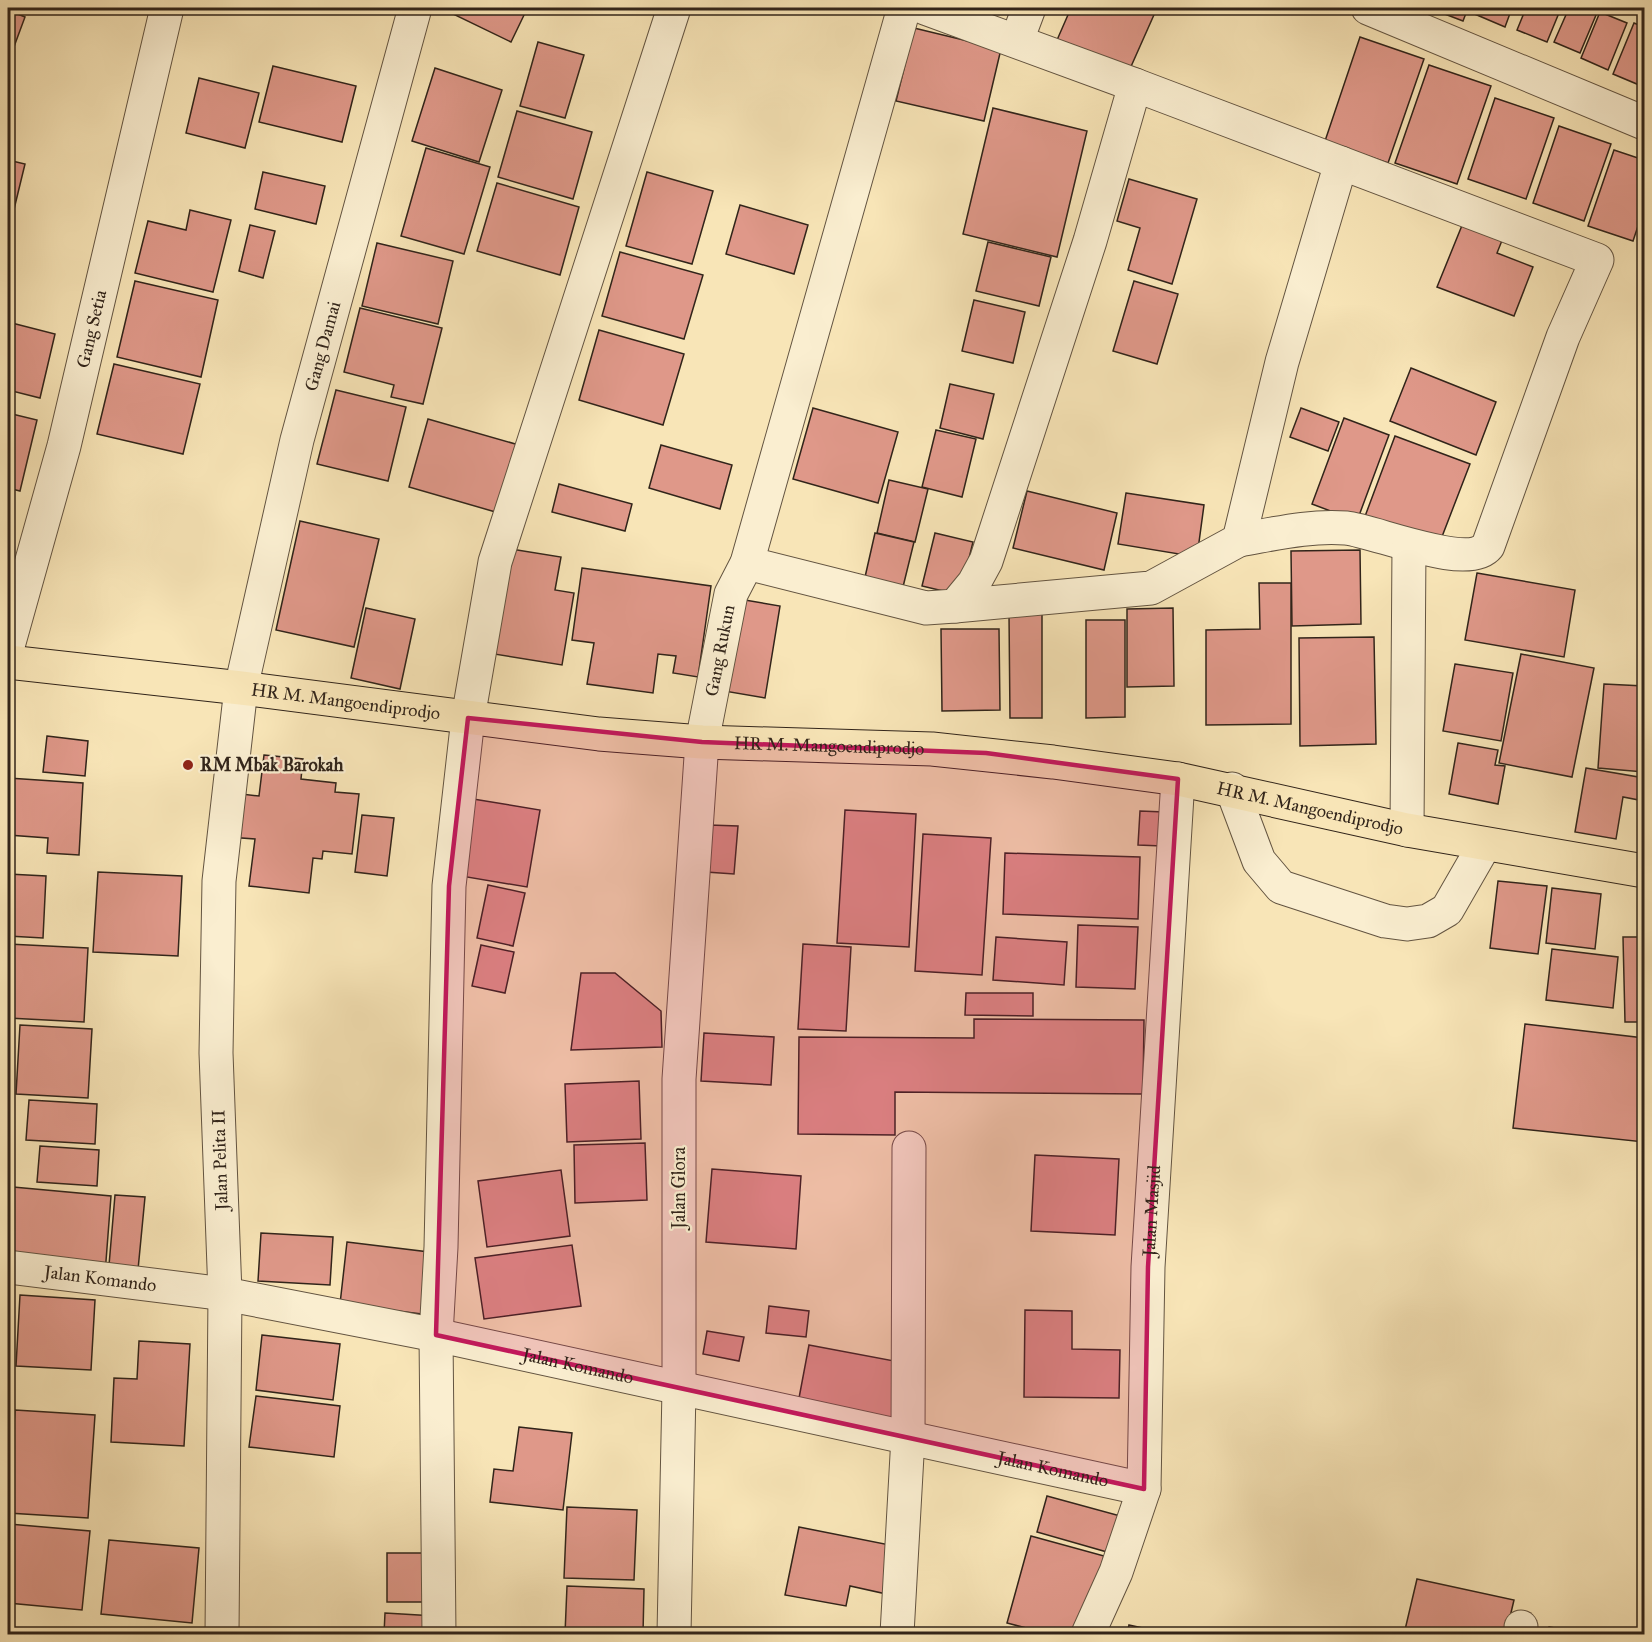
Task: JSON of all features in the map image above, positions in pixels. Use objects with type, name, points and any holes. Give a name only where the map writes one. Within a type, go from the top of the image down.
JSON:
[{"type":"main road","name":"HR M. Mangoendiprodjo","points":[[8,662],[241,687],[468,718],[702,742],[932,749],[1178,778],[1407,830],[1644,871]]},
{"type":"street","name":"Gang Setia","points":[[8,646],[64,446],[167,8]]},
{"type":"street","name":"Gang Damai","points":[[241,687],[297,440],[415,8]]},
{"type":"street","points":[[439,1635],[436,1335],[441,1246],[449,886],[468,718],[495,562],[674,8]]},
{"type":"street","name":"Gang Rukun","points":[[702,742],[731,594],[747,563],[904,8]]},
{"type":"street","points":[[747,563],[926,608],[1151,588],[1239,540],[1294,530],[1346,528],[1409,546],[1470,554],[1483,552],[1488,546],[1563,337],[1597,260],[1017,40],[925,8]]},
{"type":"street","points":[[1017,40],[1029,8]]},
{"type":"street","points":[[1368,8],[1644,123]]},
{"type":"street","points":[[955,606],[974,583],[986,561],[1090,241],[1135,85]]},
{"type":"street","points":[[1239,540],[1282,362],[1341,163]]},
{"type":"street","points":[[1407,830],[1409,546]]},
{"type":"street","name":"Jalan Pelita II","points":[[222,1635],[225,1294],[216,1053],[219,881],[241,687]]},
{"type":"street","name":"Jalan Glora","points":[[674,1635],[679,1389],[680,1078],[702,742]]},
{"type":"street","name":"Jalan Masjid","points":[[1088,1635],[1116,1572],[1144,1489],[1148,1267],[1178,778]]},
{"type":"street","points":[[1232,789],[1259,861],[1281,887],[1385,921],[1407,924],[1428,921],[1447,910],[1485,844]]},
{"type":"street","points":[[897,1635],[908,1437],[909,1148]]},
{"type":"street","name":"Jalan Komando","points":[[8,1267],[225,1294],[436,1335],[1144,1489]]},
{"type":"highlighted area","points":[[468,718],[702,742],[986,753],[1178,779],[1148,1267],[1144,1489],[436,1335],[449,886]]},
{"type":"building","points":[[456,8],[519,8],[526,11],[511,42],[453,14]]},
{"type":"building","points":[[1071,8],[1157,8],[1129,71],[1057,40]]},
{"type":"building","points":[[1429,8],[1468,8],[1463,21]]},
{"type":"building","points":[[1472,8],[1512,8],[1505,27],[1470,12]]},
{"type":"building","points":[[1526,8],[1561,8],[1547,42],[1517,30]]},
{"type":"building","points":[[1569,8],[1599,8],[1580,53],[1554,42]]},
{"type":"building","points":[[8,10],[25,17],[12,52],[8,51]]},
{"type":"building","points":[[1600,12],[1627,23],[1608,70],[1581,58]]},
{"type":"building","points":[[1634,23],[1644,27],[1644,87],[1613,74]]},
{"type":"building","points":[[914,28],[1001,49],[984,121],[896,101]]},
{"type":"building","points":[[1360,37],[1424,59],[1388,163],[1325,141]]},
{"type":"building","points":[[538,42],[584,55],[565,118],[520,106]]},
{"type":"building","points":[[1429,65],[1491,86],[1457,184],[1395,163]]},
{"type":"building","points":[[273,66],[356,86],[342,142],[259,122]]},
{"type":"building","points":[[435,68],[502,90],[479,162],[412,141]]},
{"type":"building","points":[[199,78],[259,93],[245,148],[186,133]]},
{"type":"building","points":[[1495,98],[1554,118],[1526,199],[1468,179]]},
{"type":"building","points":[[993,108],[1087,131],[1057,257],[963,234]]},
{"type":"building","points":[[517,111],[592,132],[573,199],[498,177]]},
{"type":"building","points":[[1559,126],[1611,144],[1584,221],[1533,203]]},
{"type":"building","points":[[426,148],[490,167],[464,254],[401,236]]},
{"type":"building","points":[[1614,150],[1644,160],[1644,208],[1633,241],[1588,226]]},
{"type":"building","points":[[8,160],[25,164],[8,234]]},
{"type":"building","points":[[263,172],[325,186],[316,224],[255,209]]},
{"type":"building","points":[[647,172],[713,191],[692,264],[626,246]]},
{"type":"building","points":[[1129,179],[1197,199],[1172,284],[1128,270],[1140,228],[1117,221]]},
{"type":"building","points":[[497,183],[579,207],[560,275],[477,251]]},
{"type":"building","points":[[740,205],[808,225],[794,274],[726,254]]},
{"type":"building","points":[[190,210],[231,220],[213,292],[135,273],[148,221],[186,230]]},
{"type":"building","points":[[1463,223],[1503,238],[1497,253],[1533,267],[1514,316],[1437,287]]},
{"type":"building","points":[[250,225],[275,231],[263,278],[239,271]]},
{"type":"building","points":[[988,242],[1051,257],[1039,306],[976,291]]},
{"type":"building","points":[[377,243],[453,261],[438,324],[362,306]]},
{"type":"building","points":[[620,252],[703,275],[684,339],[602,316]]},
{"type":"building","points":[[135,281],[218,300],[201,377],[117,357]]},
{"type":"building","points":[[1134,281],[1178,294],[1157,364],[1113,351]]},
{"type":"building","points":[[974,300],[1025,312],[1013,363],[962,351]]},
{"type":"building","points":[[360,308],[442,328],[423,404],[391,397],[394,385],[344,372]]},
{"type":"building","points":[[8,322],[55,334],[40,398],[8,390]]},
{"type":"building","points":[[599,330],[684,354],[663,425],[579,400]]},
{"type":"building","points":[[114,364],[200,384],[183,454],[97,434]]},
{"type":"building","points":[[1411,368],[1496,402],[1476,455],[1390,421]]},
{"type":"building","points":[[950,384],[994,394],[983,439],[940,428]]},
{"type":"building","points":[[336,390],[406,407],[388,481],[317,464]]},
{"type":"building","points":[[813,408],[898,432],[878,503],[793,479]]},
{"type":"building","points":[[1301,408],[1339,422],[1328,451],[1290,437]]},
{"type":"building","points":[[8,413],[37,420],[20,491],[8,488]]},
{"type":"building","points":[[1344,418],[1389,435],[1357,521],[1312,504]]},
{"type":"building","points":[[428,419],[519,445],[499,513],[409,487]]},
{"type":"building","points":[[936,430],[976,439],[962,497],[922,487]]},
{"type":"building","points":[[1395,436],[1470,464],[1438,547],[1364,519]]},
{"type":"building","points":[[661,445],[732,465],[720,509],[649,488]]},
{"type":"building","points":[[889,480],[928,489],[915,542],[877,533]]},
{"type":"building","points":[[559,484],[632,504],[625,531],[552,512]]},
{"type":"building","points":[[1027,491],[1117,513],[1104,570],[1013,548]]},
{"type":"building","points":[[1126,493],[1204,505],[1197,557],[1118,544]]},
{"type":"building","points":[[300,521],[379,539],[354,647],[276,630]]},
{"type":"building","points":[[875,533],[914,542],[901,595],[863,586]]},
{"type":"building","points":[[935,533],[973,542],[960,595],[922,586]]},
{"type":"building","points":[[511,549],[561,557],[555,590],[574,593],[562,665],[494,654]]},
{"type":"building","points":[[1360,550],[1361,624],[1292,626],[1291,551]]},
{"type":"building","points":[[582,568],[711,586],[698,677],[673,673],[676,656],[658,654],[653,693],[587,684],[594,643],[572,640]]},
{"type":"building","points":[[1477,573],[1575,590],[1564,657],[1465,640]]},
{"type":"building","points":[[1259,583],[1291,583],[1291,724],[1206,725],[1206,630],[1260,629]]},
{"type":"building","points":[[739,599],[780,606],[765,698],[724,691]]},
{"type":"building","points":[[366,608],[415,619],[400,689],[351,678]]},
{"type":"building","points":[[1173,608],[1174,686],[1127,687],[1127,609]]},
{"type":"building","points":[[1042,613],[1042,718],[1010,718],[1009,614]]},
{"type":"building","points":[[1086,620],[1125,620],[1125,717],[1086,718]]},
{"type":"building","points":[[941,629],[999,629],[1000,710],[942,711]]},
{"type":"building","points":[[1374,637],[1376,744],[1300,746],[1299,638]]},
{"type":"building","points":[[1521,654],[1594,668],[1572,777],[1499,763]]},
{"type":"building","points":[[1455,664],[1513,673],[1501,741],[1443,731]]},
{"type":"building","points":[[1604,684],[1644,686],[1644,772],[1598,768]]},
{"type":"building","points":[[47,736],[88,741],[85,776],[43,772]]},
{"type":"building","points":[[1458,743],[1498,750],[1495,765],[1505,766],[1498,804],[1449,794]]},
{"type":"building","points":[[264,755],[303,759],[301,779],[336,783],[335,792],[359,794],[352,854],[323,851],[322,859],[313,858],[309,893],[249,886],[255,839],[228,837],[233,793],[259,796]]},
{"type":"building","points":[[1586,768],[1644,778],[1644,801],[1623,797],[1616,839],[1575,832]]},
{"type":"building","points":[[8,778],[83,783],[79,855],[47,853],[48,838],[8,835]]},
{"type":"building","points":[[467,798],[540,810],[527,887],[455,875]]},
{"type":"building","points":[[845,810],[916,814],[909,947],[837,943]]},
{"type":"building","points":[[1140,811],[1164,812],[1162,846],[1138,845]]},
{"type":"building","points":[[362,815],[394,818],[387,876],[355,872]]},
{"type":"building","points":[[709,825],[738,826],[734,874],[706,872]]},
{"type":"building","points":[[923,834],[991,838],[982,975],[915,971]]},
{"type":"building","points":[[1005,853],[1140,857],[1138,919],[1003,914]]},
{"type":"building","points":[[98,872],[182,876],[178,956],[93,952]]},
{"type":"building","points":[[8,874],[46,876],[43,938],[8,936]]},
{"type":"building","points":[[1498,881],[1547,886],[1538,954],[1490,948]]},
{"type":"building","points":[[488,885],[525,893],[513,946],[477,938]]},
{"type":"building","points":[[1552,888],[1601,894],[1595,949],[1546,943]]},
{"type":"building","points":[[1078,925],[1138,927],[1135,989],[1076,987]]},
{"type":"building","points":[[996,937],[1067,942],[1064,985],[993,980]]},
{"type":"building","points":[[1623,937],[1644,937],[1644,1022],[1625,1022]]},
{"type":"building","points":[[8,944],[88,948],[84,1022],[8,1018]]},
{"type":"building","points":[[803,944],[851,947],[846,1031],[798,1029]]},
{"type":"building","points":[[481,945],[514,952],[505,993],[472,986]]},
{"type":"building","points":[[1552,949],[1618,957],[1613,1008],[1546,1000]]},
{"type":"building","points":[[581,973],[615,973],[661,1011],[662,1047],[571,1050]]},
{"type":"building","points":[[966,993],[1033,993],[1033,1016],[965,1015]]},
{"type":"building","points":[[974,1019],[1144,1020],[1143,1094],[895,1092],[895,1135],[798,1134],[799,1037],[974,1038]]},
{"type":"building","points":[[1525,1024],[1644,1038],[1644,1142],[1513,1128]]},
{"type":"building","points":[[20,1025],[92,1029],[88,1098],[16,1094]]},
{"type":"building","points":[[704,1033],[774,1037],[771,1085],[701,1081]]},
{"type":"building","points":[[639,1081],[641,1139],[567,1142],[565,1084]]},
{"type":"building","points":[[29,1100],[97,1104],[95,1144],[26,1140]]},
{"type":"building","points":[[645,1143],[647,1200],[575,1203],[574,1145]]},
{"type":"building","points":[[40,1146],[99,1150],[97,1186],[37,1182]]},
{"type":"building","points":[[1035,1155],[1119,1159],[1115,1235],[1031,1231]]},
{"type":"building","points":[[712,1169],[801,1176],[796,1249],[706,1242]]},
{"type":"building","points":[[561,1170],[570,1236],[487,1247],[478,1181]]},
{"type":"building","points":[[13,1187],[111,1196],[105,1274],[8,1266]]},
{"type":"building","points":[[115,1195],[145,1197],[137,1280],[108,1277]]},
{"type":"building","points":[[261,1233],[333,1237],[330,1285],[258,1281]]},
{"type":"building","points":[[347,1242],[429,1252],[422,1314],[340,1304]]},
{"type":"building","points":[[572,1245],[581,1306],[484,1319],[475,1258]]},
{"type":"building","points":[[20,1295],[95,1300],[91,1370],[16,1366]]},
{"type":"building","points":[[769,1306],[809,1311],[806,1337],[766,1333]]},
{"type":"building","points":[[1025,1310],[1072,1311],[1072,1349],[1120,1350],[1119,1398],[1024,1397]]},
{"type":"building","points":[[707,1331],[744,1337],[739,1361],[703,1354]]},
{"type":"building","points":[[262,1335],[340,1344],[333,1400],[256,1390]]},
{"type":"building","points":[[139,1341],[190,1344],[184,1446],[111,1442],[114,1378],[137,1379]]},
{"type":"building","points":[[809,1345],[905,1363],[892,1432],[796,1414]]},
{"type":"building","points":[[256,1396],[340,1406],[334,1457],[249,1447]]},
{"type":"building","points":[[15,1410],[95,1415],[88,1518],[8,1513]]},
{"type":"building","points":[[519,1427],[572,1433],[563,1510],[490,1502],[494,1469],[513,1471]]},
{"type":"building","points":[[1047,1496],[1124,1517],[1114,1554],[1037,1532]]},
{"type":"building","points":[[567,1507],[637,1510],[634,1580],[564,1578]]},
{"type":"building","points":[[9,1524],[90,1531],[82,1610],[8,1603]]},
{"type":"building","points":[[799,1527],[900,1547],[891,1595],[850,1586],[846,1606],[785,1595]]},
{"type":"building","points":[[1031,1536],[1104,1556],[1082,1634],[1049,1634],[1007,1623]]},
{"type":"building","points":[[109,1540],[199,1548],[192,1623],[101,1614]]},
{"type":"building","points":[[387,1553],[432,1553],[432,1602],[387,1602]]},
{"type":"building","points":[[1417,1579],[1514,1600],[1506,1634],[1404,1634]]},
{"type":"building","points":[[567,1586],[644,1589],[643,1634],[565,1634]]},
{"type":"building","points":[[385,1613],[435,1616],[434,1634],[384,1634]]},
{"type":"building","points":[[1129,1625],[1166,1633],[1166,1634],[1127,1634]]},
{"type":"building","points":[[1549,1627],[1578,1632],[1578,1634],[1548,1634]]},
{"type":"place","name":"RM Mbak Barokah","points":[[188,765]]}]
